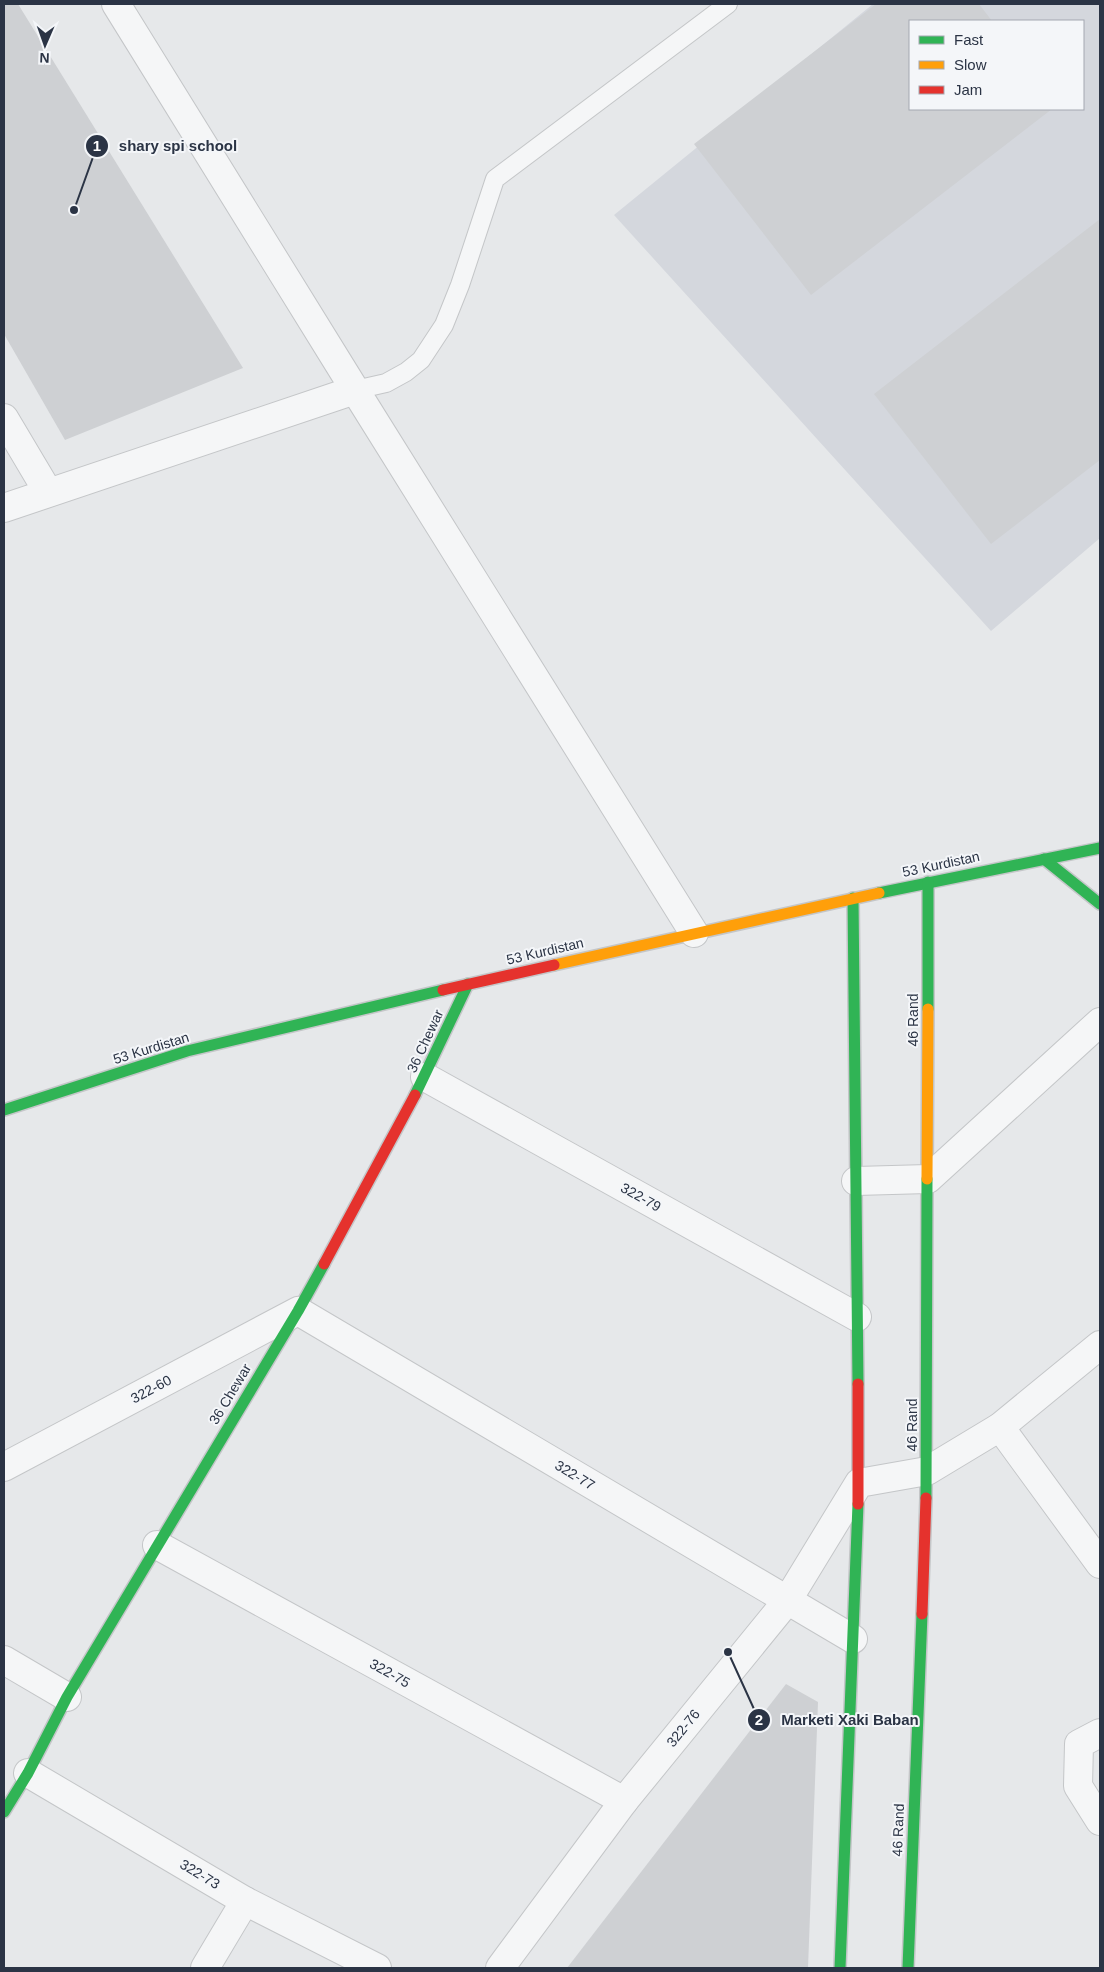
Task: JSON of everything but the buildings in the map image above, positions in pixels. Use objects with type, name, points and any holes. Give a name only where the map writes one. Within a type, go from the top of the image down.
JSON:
[{"type":"main road","name":"53 Kurdistan","points":[[4,1110],[187,1051],[468,984],[694,933],[928,882],[1100,848]]},
{"type":"main road","points":[[1044,859],[1100,904]]},
{"type":"main road","name":"46 Rand","points":[[908,1968],[927,1470],[928,882]]},
{"type":"main road","points":[[840,1968],[860,1483],[853,898]]},
{"type":"main road","name":"36 Chewar","points":[[4,1812],[28,1772],[67,1697],[298,1311],[425,1077],[468,984]]},
{"type":"street","points":[[116,4],[694,933]]},
{"type":"street","points":[[4,508],[355,390]]},
{"type":"street","points":[[4,418],[48,492]]},
{"type":"street","points":[[856,1181],[928,1179],[1100,1022]]},
{"type":"street","name":"322-79","points":[[425,1077],[857,1317]]},
{"type":"street","name":"322-60","points":[[4,1467],[298,1311]]},
{"type":"street","name":"322-77","points":[[298,1311],[853,1639]]},
{"type":"street","points":[[860,1483],[927,1470],[1000,1427],[1100,1345]]},
{"type":"street","points":[[1000,1427],[1100,1564]]},
{"type":"street","name":"322-76","points":[[500,1968],[624,1801],[787,1601],[860,1483]]},
{"type":"street","name":"322-75","points":[[156,1546],[624,1801]]},
{"type":"street","points":[[4,1660],[67,1697]]},
{"type":"street","points":[[1100,1733],[1079,1744],[1078,1786],[1100,1821]]},
{"type":"street","name":"322-73","points":[[28,1772],[245,1901],[377,1968]]},
{"type":"street","points":[[205,1968],[245,1901]]},
{"type":"lane","points":[[355,390],[386,383],[406,372],[421,360],[444,325],[495,179],[728,4]]},
{"type":"shaded area","points":[[873,4],[1100,4],[1100,538],[991,631],[614,215]]},
{"type":"traffic: fast","points":[[879,893],[1100,848]]},
{"type":"traffic: fast","points":[[1044,859],[1100,904]]},
{"type":"traffic: fast","points":[[928,882],[928,1009]]},
{"type":"traffic: fast","points":[[853,898],[858,1384]]},
{"type":"traffic: fast","points":[[415,1095],[468,984]]},
{"type":"traffic: fast","points":[[4,1110],[187,1051],[443,990]]},
{"type":"traffic: fast","points":[[926,1498],[927,1179]]},
{"type":"traffic: fast","points":[[4,1812],[28,1773],[67,1697],[298,1311],[324,1264]]},
{"type":"traffic: fast","points":[[840,1968],[858,1504]]},
{"type":"traffic: fast","points":[[908,1968],[922,1614]]},
{"type":"traffic: slow","points":[[554,965],[879,893]]},
{"type":"traffic: slow","points":[[927,1179],[928,1009]]},
{"type":"traffic: jam","points":[[443,990],[554,965]]},
{"type":"traffic: jam","points":[[324,1264],[415,1095]]},
{"type":"traffic: jam","points":[[858,1384],[858,1504]]},
{"type":"traffic: jam","points":[[922,1614],[926,1498]]},
{"type":"place","name":"shary spi school","points":[[74,210]]},
{"type":"place","name":"Marketi Xaki Baban","points":[[728,1652]]}]
